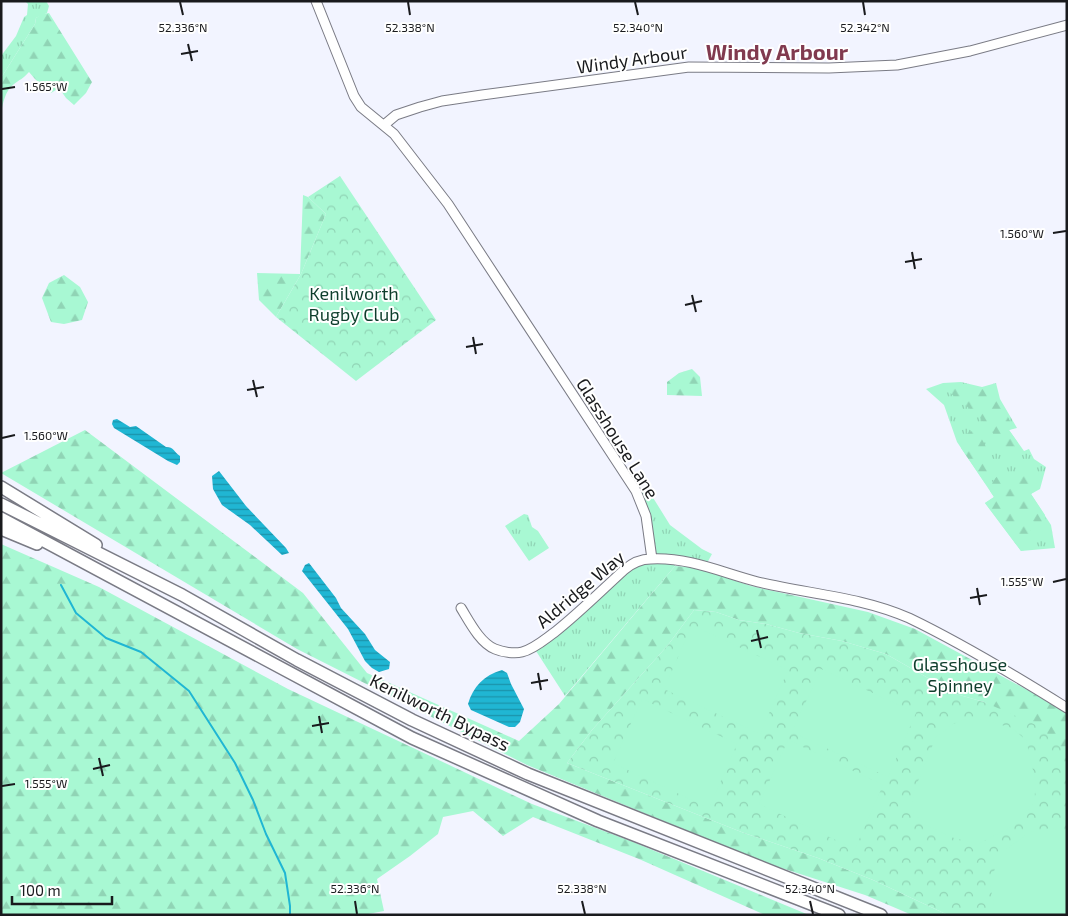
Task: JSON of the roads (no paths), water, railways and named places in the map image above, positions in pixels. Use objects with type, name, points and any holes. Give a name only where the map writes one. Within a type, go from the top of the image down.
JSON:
[{"type":"highway","points":[[1,487],[67,526],[143,576]]},
{"type":"highway","name":"Kenilworth Bypass","points":[[1,504],[143,576],[412,720],[528,774],[881,915]]},
{"type":"highway","name":"Kenilworth Bypass","points":[[1,518],[412,738],[598,820],[839,915]]},
{"type":"highway","points":[[1,529],[105,574]]},
{"type":"street","name":"Glasshouse Lane","points":[[316,1],[354,96],[361,108],[394,134],[448,204],[636,491],[646,516],[652,559]]},
{"type":"street","name":"Windy Arbour","points":[[384,125],[396,115],[442,100],[482,94],[689,67],[829,68],[897,65],[970,51],[1067,25]]},
{"type":"street","name":"Aldridge Way","points":[[461,608],[486,644],[495,649],[521,652],[542,641],[575,616],[628,566],[652,559]]},
{"type":"street","points":[[652,559],[706,565],[746,579],[872,606],[907,618],[1067,708]]},
{"type":"water","points":[[117,419],[130,427],[136,426],[166,447],[172,449],[180,456],[180,462],[177,465],[168,461],[114,428],[113,420]]},
{"type":"water","points":[[219,471],[246,506],[289,553],[282,555],[250,525],[222,505],[213,489],[212,476]]},
{"type":"water","points":[[309,563],[336,598],[341,608],[365,634],[375,650],[390,662],[389,669],[379,672],[365,661],[348,629],[302,571],[305,565]]},
{"type":"water","points":[[502,670],[507,673],[524,709],[520,722],[515,727],[509,727],[471,710],[468,704],[480,682]]},
{"type":"waterway","points":[[61,585],[76,613],[106,638],[141,652],[189,691],[235,763],[253,800],[266,834],[285,873],[290,915]]},
{"type":"district","name":"Windy Arbour","points":[[777,51]]},
{"type":"park label","name":"Kenilworth Rugby Club","points":[[354,303]]},
{"type":"park label","name":"Glasshouse Spinney","points":[[960,674]]}]
